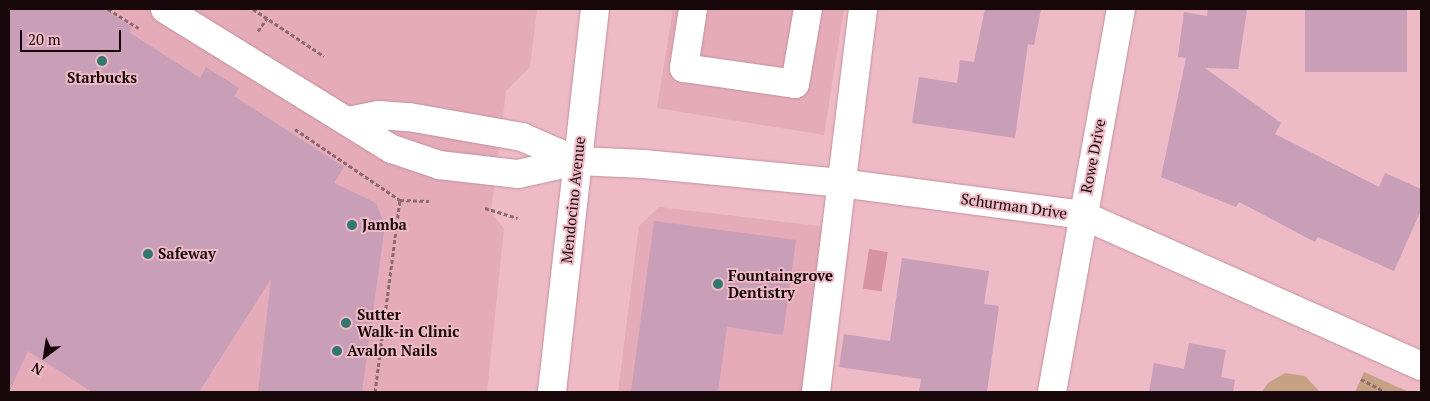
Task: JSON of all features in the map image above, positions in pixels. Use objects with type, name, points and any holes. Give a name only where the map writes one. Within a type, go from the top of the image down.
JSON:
[{"type":"street","points":[[165,9],[392,149],[439,165],[518,174],[577,161]]},
{"type":"street","name":"Mendocino Avenue","points":[[552,392],[595,9]]},
{"type":"street","points":[[693,9],[684,68],[794,84],[808,9]]},
{"type":"street","points":[[816,392],[840,183],[863,9]]},
{"type":"street","name":"Rowe Drive","points":[[1052,392],[1082,215],[1121,9]]},
{"type":"street","points":[[348,121],[378,115],[409,117],[522,136],[577,161]]},
{"type":"street","name":"Schurman Drive","points":[[577,161],[840,183],[1082,215],[1421,366]]},
{"type":"path","points":[[253,9],[324,56]]},
{"type":"path","points":[[286,123],[400,200],[429,201]]},
{"type":"path","points":[[375,392],[400,200]]},
{"type":"path","points":[[485,208],[517,218]]},
{"type":"path","points":[[1361,379],[1385,392]]},
{"type":"shaded area","points":[[9,9],[537,9],[530,67],[506,91],[491,212],[504,229],[487,392],[9,392]]},
{"type":"shaded area","points":[[673,9],[844,9],[824,135],[657,108]]},
{"type":"shaded area","name":"Fountaingrove Dentistry","points":[[659,207],[828,227],[805,392],[618,392],[639,226]]},
{"type":"shaded area","points":[[869,249],[888,252],[882,291],[863,289]]},
{"type":"shaded area","points":[[1364,372],[1409,392],[1355,392]]},
{"type":"shaded area","points":[[1285,373],[1305,376],[1320,392],[1262,392],[1268,383]]},
{"type":"building","name":"Safeway","points":[[9,9],[104,9],[132,27],[129,32],[200,78],[206,67],[239,88],[234,96],[344,167],[334,183],[376,203],[385,225],[362,392],[258,392],[271,279],[199,392],[92,392],[28,351],[9,392]]},
{"type":"building","points":[[985,9],[1041,9],[1034,45],[1028,44],[1015,138],[912,123],[919,77],[957,83],[960,60],[974,62]]},
{"type":"building","points":[[1208,9],[1247,9],[1238,69],[1205,68],[1281,123],[1275,134],[1379,187],[1385,173],[1421,189],[1421,210],[1394,271],[1318,237],[1315,242],[1239,202],[1236,207],[1161,177],[1186,58],[1178,57],[1184,12],[1207,16]]},
{"type":"building","points":[[1305,9],[1407,9],[1407,72],[1305,72]]},
{"type":"building","name":"Fountaingrove Dentistry","points":[[654,221],[796,240],[783,335],[727,327],[718,392],[631,392]]},
{"type":"building","points":[[902,258],[989,271],[984,304],[999,306],[987,392],[919,392],[921,379],[839,367],[844,334],[890,341]]},
{"type":"building","points":[[1189,343],[1226,350],[1221,377],[1235,380],[1233,392],[1149,392],[1154,363],[1184,369]]},
{"type":"place","name":"Starbucks","points":[[102,61]]},
{"type":"place","name":"Jamba","points":[[352,225]]},
{"type":"place","name":"Safeway","points":[[148,254]]},
{"type":"place","name":"Fountaingrove Dentistry","points":[[718,284]]},
{"type":"place","name":"Sutter Walk-in Clinic","points":[[346,323]]},
{"type":"place","name":"Avalon Nails","points":[[337,351]]}]
